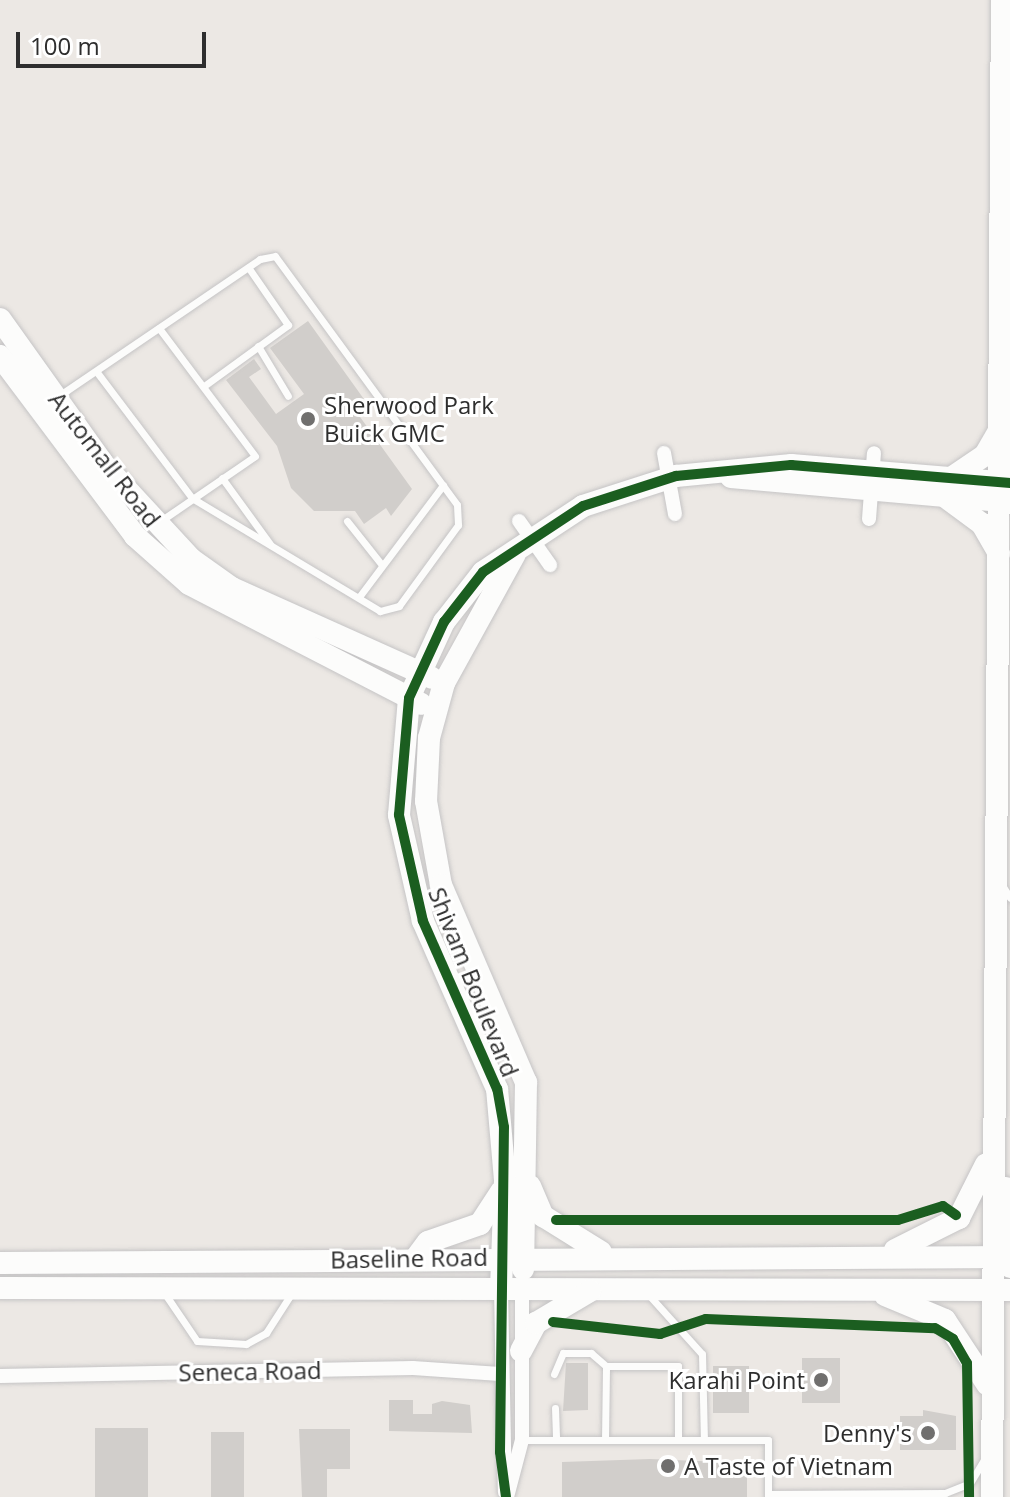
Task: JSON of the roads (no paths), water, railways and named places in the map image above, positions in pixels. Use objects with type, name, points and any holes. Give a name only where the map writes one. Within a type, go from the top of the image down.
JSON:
[{"type":"main road","points":[[1002,0],[1005,115],[1001,427],[1006,492],[1000,557],[1004,889],[993,1140],[1005,1259]]},
{"type":"main road","name":"Automall Road","points":[[0,319],[48,404],[135,536],[189,584],[435,711]]},
{"type":"main road","name":"Automall Road","points":[[0,356],[48,404],[154,525],[232,588],[444,683]]},
{"type":"main road","points":[[1000,557],[982,524],[946,488],[985,455],[1001,427]]},
{"type":"main road","name":"Shivam Boulevard","points":[[516,1178],[497,1089],[429,935],[403,858],[399,815],[409,698],[444,622],[483,572],[515,554],[583,506],[670,478],[710,473],[872,471],[946,488],[1006,492]]},
{"type":"main road","name":"Shivam Boulevard","points":[[511,1289],[516,1178],[526,1082],[441,885],[426,801],[435,711],[444,683],[515,554]]},
{"type":"main road","points":[[429,935],[459,924]]},
{"type":"main road","points":[[992,1497],[990,1390],[1005,1259],[1003,1098],[994,1077]]},
{"type":"main road","points":[[874,1257],[924,1241],[959,1218],[980,1186],[993,1140]]},
{"type":"main road","points":[[415,1259],[428,1242],[480,1224],[494,1211],[516,1178],[543,1216],[610,1257]]},
{"type":"main road","name":"Baseline Road","points":[[0,1263],[512,1256],[1005,1259]]},
{"type":"main road","name":"Baseline Road","points":[[0,1288],[1000,1290]]},
{"type":"main road","points":[[521,1351],[536,1323],[594,1288]]},
{"type":"main road","points":[[865,1289],[945,1320],[990,1390]]},
{"type":"street","points":[[664,453],[675,514]]},
{"type":"street","points":[[869,519],[872,471]]},
{"type":"street","points":[[519,521],[550,565]]},
{"type":"street","points":[[507,1497],[522,1440],[521,1351],[511,1289]]},
{"type":"street","points":[[507,1497],[500,1374],[511,1289]]},
{"type":"street","name":"Seneca Road","points":[[0,1376],[413,1368],[500,1374]]},
{"type":"lane","points":[[48,404],[96,371],[248,267],[275,256],[287,265],[457,505],[458,525],[399,606],[380,611],[192,498],[96,371]]},
{"type":"lane","points":[[204,386],[288,325],[248,267]]},
{"type":"lane","points":[[154,525],[255,456],[159,328]]},
{"type":"lane","points":[[258,346],[288,396]]},
{"type":"lane","points":[[222,478],[273,547]]},
{"type":"lane","points":[[359,597],[443,485]]},
{"type":"lane","points":[[347,521],[382,565]]},
{"type":"lane","points":[[643,1288],[702,1354],[704,1440]]},
{"type":"lane","points":[[162,1289],[197,1341],[246,1344],[266,1333],[293,1290]]},
{"type":"lane","points":[[554,1374],[563,1353],[591,1353],[606,1366],[678,1366],[678,1440]]},
{"type":"lane","points":[[605,1440],[606,1366]]},
{"type":"lane","points":[[555,1408],[556,1440]]},
{"type":"lane","points":[[522,1440],[768,1440],[768,1495],[945,1493],[953,1497]]},
{"type":"lane","points":[[945,1493],[975,1477],[992,1445]]},
{"type":"place","name":"Sherwood Park Buick GMC","points":[[308,419]]},
{"type":"place","name":"Karahi Point","points":[[821,1380]]},
{"type":"place","name":"Denny's","points":[[928,1433]]},
{"type":"place","name":"A Taste of Vietnam","points":[[668,1466]]}]
